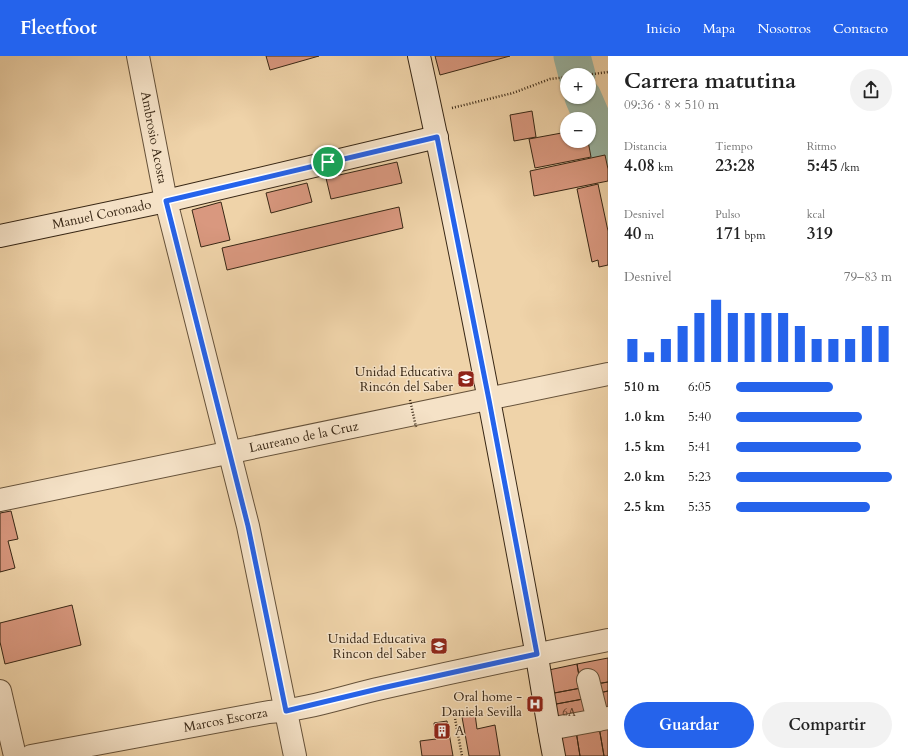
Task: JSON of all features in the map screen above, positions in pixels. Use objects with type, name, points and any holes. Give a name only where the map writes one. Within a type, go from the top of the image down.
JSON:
[{"type":"street","name":"Ambrosio Acosta","points":[[138,56],[166,201],[248,526],[295,756]]},
{"type":"street","points":[[419,56],[437,137],[489,400],[537,654],[554,756]]},
{"type":"street","name":"Manuel Coronado","points":[[0,236],[166,201],[437,137]]},
{"type":"street","name":"Laureano de la Cruz","points":[[0,500],[489,400],[608,374]]},
{"type":"street","name":"Marcos Escorza","points":[[31,756],[269,712],[286,711],[382,688],[608,640]]},
{"type":"street","points":[[549,729],[603,719],[588,680]]},
{"type":"street","points":[[0,691],[15,756]]},
{"type":"path","points":[[596,74],[608,72]]},
{"type":"path","points":[[432,115],[452,108],[513,93],[550,80],[560,78]]},
{"type":"path","points":[[410,400],[416,427]]},
{"type":"path","points":[[454,713],[462,756]]},
{"type":"building","points":[[266,56],[319,56],[270,70]]},
{"type":"building","points":[[435,56],[510,56],[440,75]]},
{"type":"building","points":[[532,111],[536,137],[514,141],[510,115]]},
{"type":"building","points":[[560,133],[560,148],[589,148],[591,157],[535,168],[529,139]]},
{"type":"building","points":[[605,155],[608,169],[608,181],[534,196],[530,171]]},
{"type":"building","points":[[397,162],[402,183],[331,199],[326,178]]},
{"type":"building","points":[[307,183],[312,202],[271,213],[266,193]]},
{"type":"building","points":[[598,184],[608,231],[608,265],[599,267],[598,260],[592,262],[577,189]]},
{"type":"building","points":[[221,202],[230,240],[201,247],[192,210]]},
{"type":"building","points":[[399,207],[403,228],[227,270],[222,248]]},
{"type":"building","points":[[11,511],[18,539],[8,541],[15,568],[0,572],[0,513]]},
{"type":"building","points":[[72,605],[81,645],[5,664],[0,642],[0,623]]},
{"type":"building","points":[[608,658],[608,682],[596,684],[579,676],[577,664]]},
{"type":"building","points":[[577,664],[581,688],[549,694],[544,671]]},
{"type":"building","points":[[608,682],[608,691],[599,693],[596,684]]},
{"type":"building","points":[[581,688],[583,699],[551,705],[549,694]]},
{"type":"building","points":[[608,691],[608,713],[599,693]]},
{"type":"building","points":[[583,699],[587,720],[555,726],[551,705]]},
{"type":"building","points":[[475,714],[477,729],[495,725],[500,756],[469,756],[462,717]]},
{"type":"building","name":"A","points":[[447,721],[453,756],[422,756],[420,741],[436,739],[434,723]]},
{"type":"building","points":[[608,725],[608,756],[604,756],[599,727]]},
{"type":"building","points":[[599,727],[604,756],[580,756],[576,731]]},
{"type":"building","points":[[576,731],[580,756],[557,756],[554,736]]},
{"type":"waterway","points":[[572,56],[575,68]]},
{"type":"waterway","points":[[586,104],[604,146],[608,161]]},
{"type":"place","name":"Unidad Educativa Rincón del Saber","points":[[466,379]]},
{"type":"place","name":"Unidad Educativa Rincon del Saber","points":[[439,646]]},
{"type":"place","name":"Oral home - Daniela Sevilla","points":[[535,704]]},
{"type":"place","name":"A","points":[[442,731]]},
{"type":"route","points":[[437,137],[537,654],[286,711],[248,526],[166,201],[328,162],[437,137]]}]
